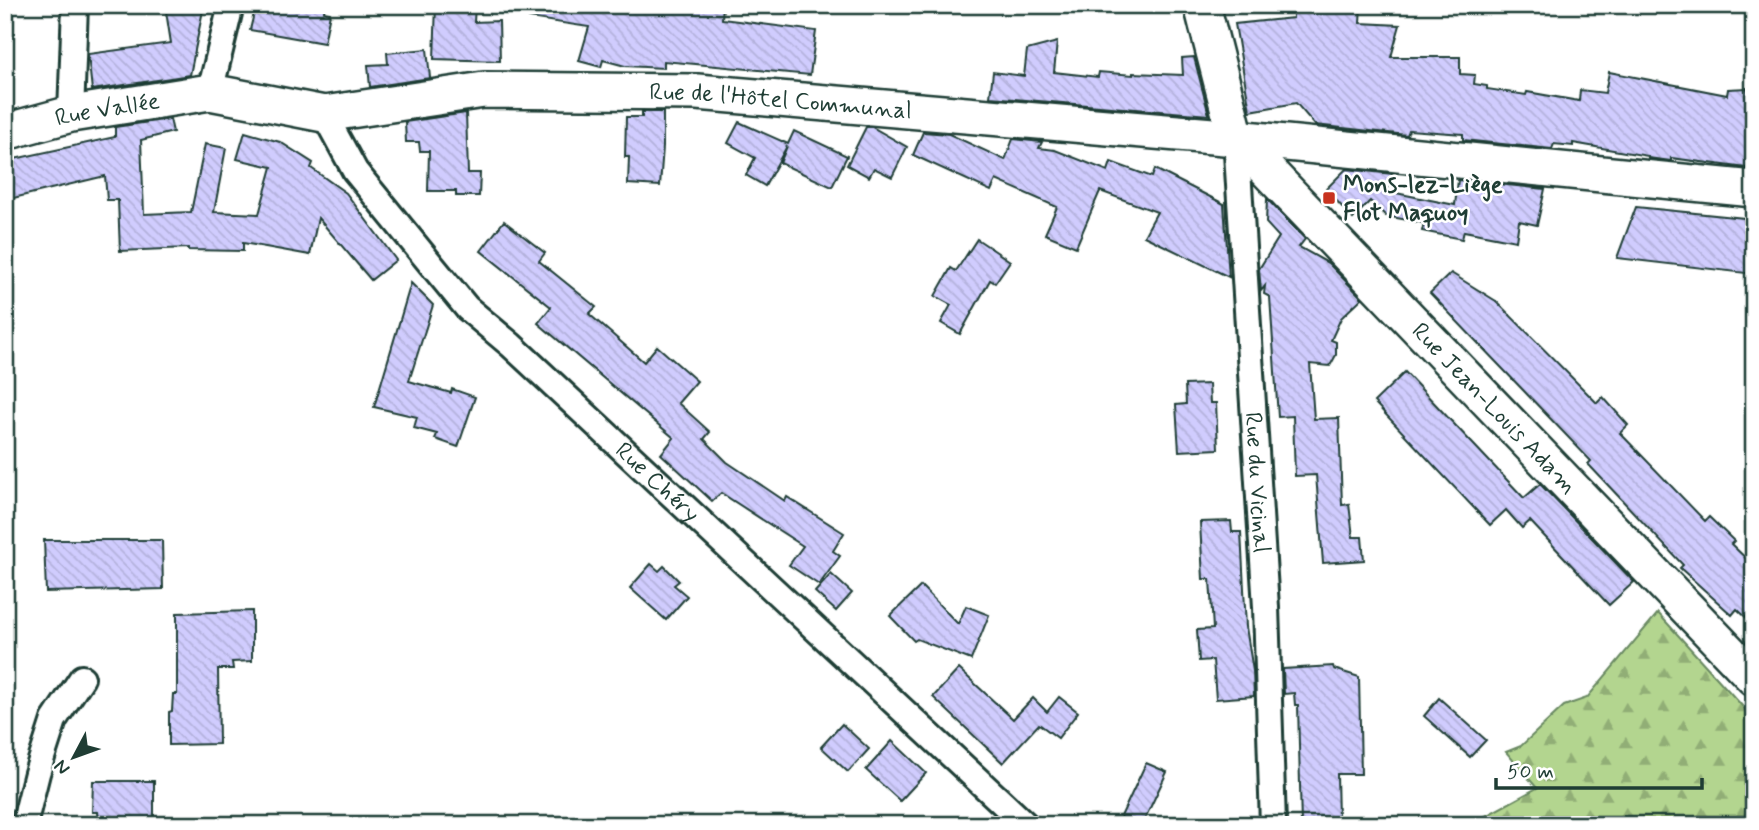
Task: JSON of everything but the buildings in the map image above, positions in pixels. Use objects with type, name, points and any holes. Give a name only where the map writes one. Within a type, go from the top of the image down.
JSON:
[{"type":"street","points":[[71,114],[75,5]]},
{"type":"street","points":[[209,92],[231,5]]},
{"type":"street","points":[[1202,5],[1236,138]]},
{"type":"street","name":"Rue de l'Hôtel Communal","points":[[324,114],[484,90],[697,92],[1236,138],[1754,189]]},
{"type":"street","name":"Rue Vallée","points":[[5,132],[71,114],[209,92],[324,114]]},
{"type":"street","name":"Rue Chéry","points":[[324,114],[355,171],[467,308],[511,345],[1026,825]]},
{"type":"street","name":"Rue Jean-Louis Adam","points":[[1236,138],[1754,678]]},
{"type":"street","name":"Rue du Vicinal","points":[[1236,138],[1266,607],[1273,825]]},
{"type":"street","points":[[24,825],[54,720],[82,678]]},
{"type":"green space","points":[[1658,613],[1754,719],[1754,825],[1469,825],[1537,788],[1506,752],[1521,746],[1564,706],[1587,698]]},
{"type":"place","name":"Mons-lez-Liège Flot Maquoy","points":[[1329,198]]}]
